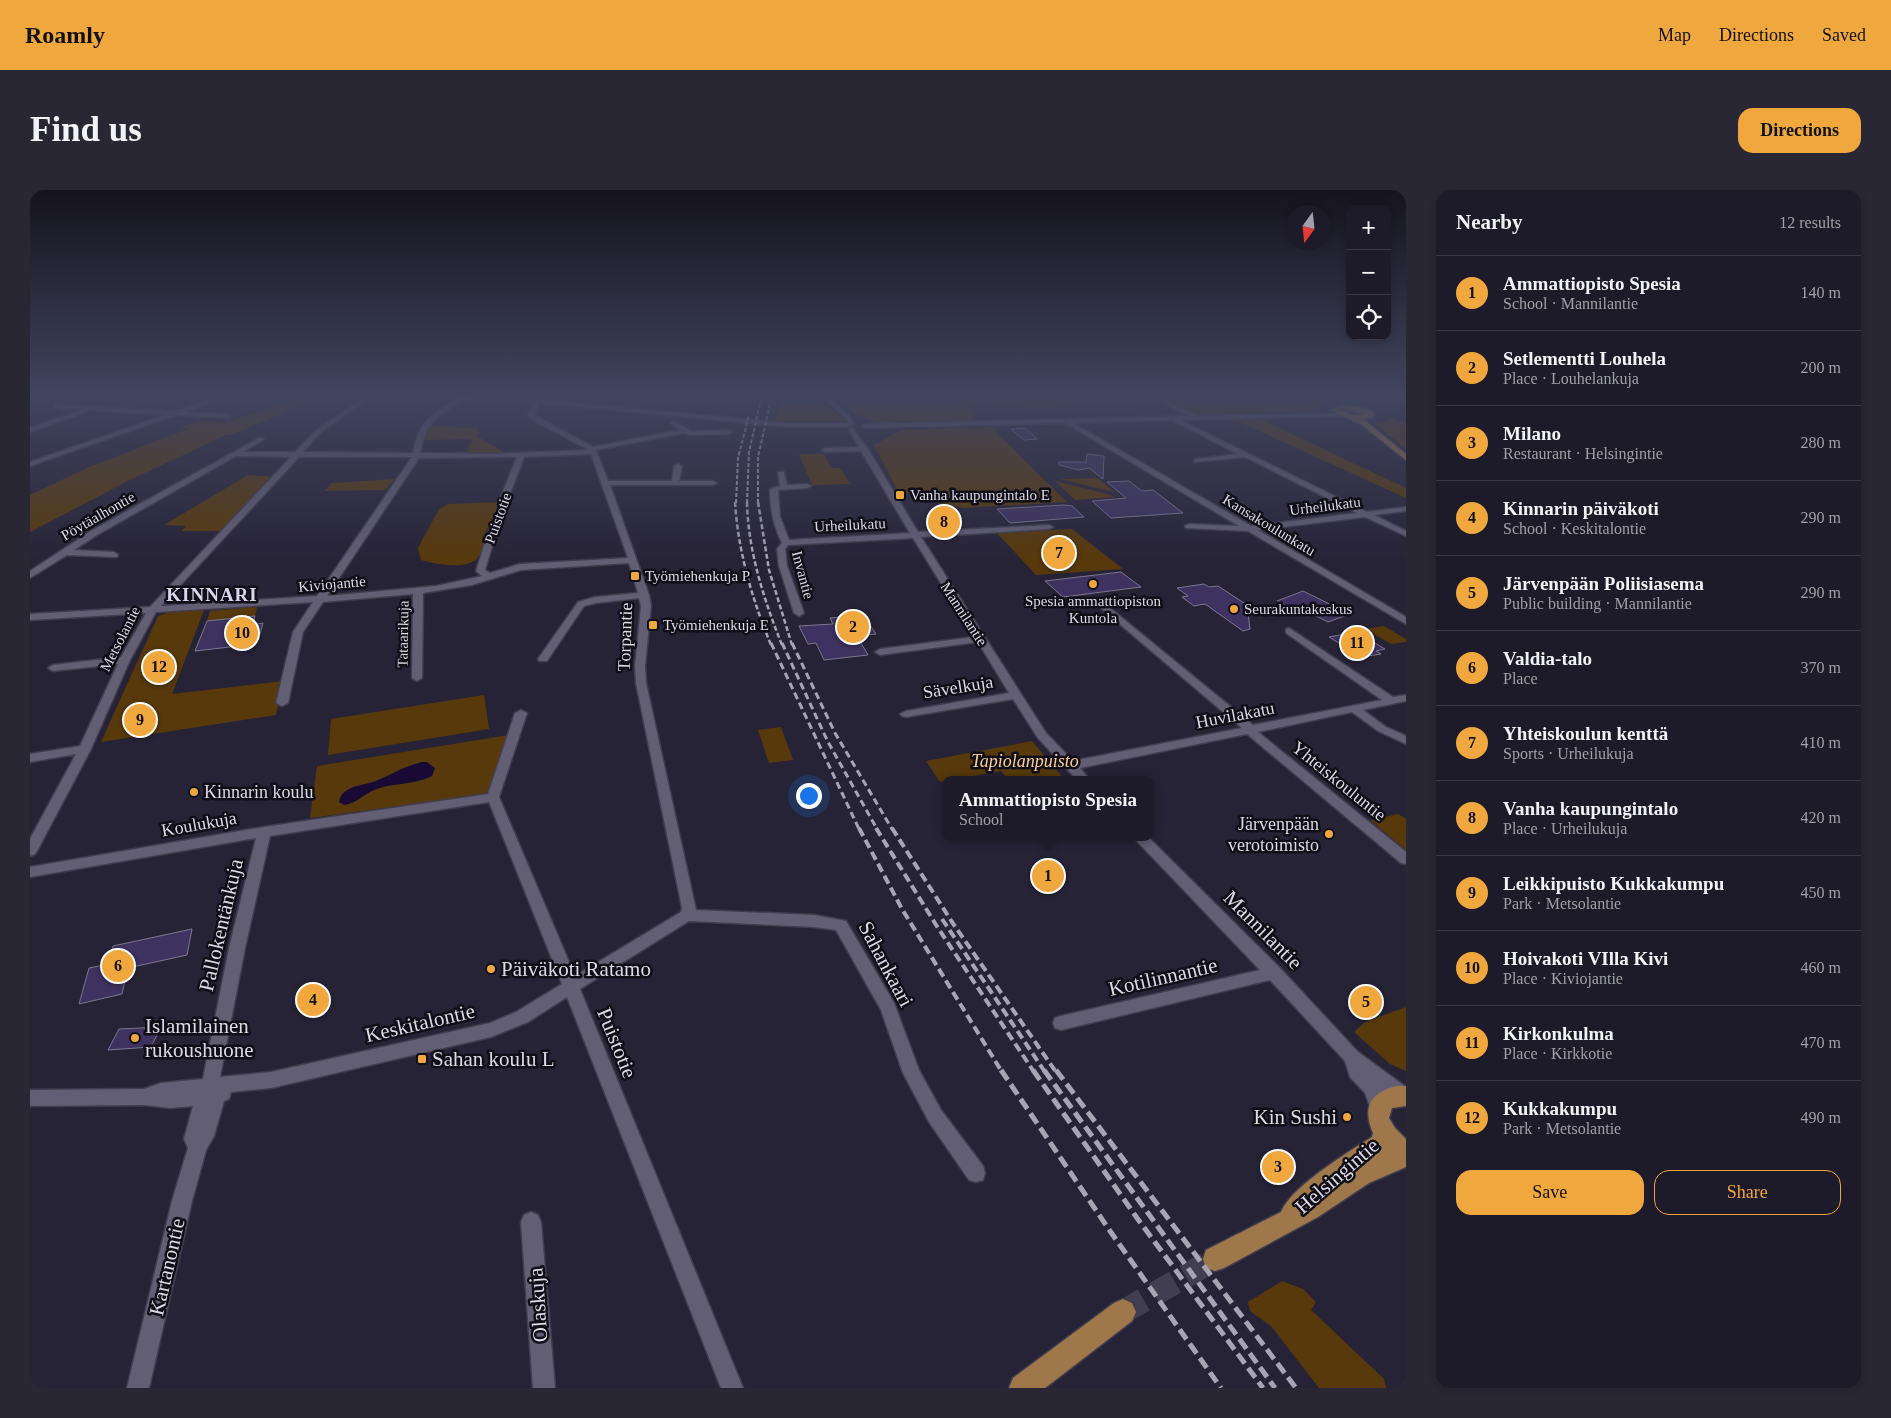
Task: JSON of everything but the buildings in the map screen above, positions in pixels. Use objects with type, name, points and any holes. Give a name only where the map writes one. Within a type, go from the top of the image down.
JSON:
[{"type":"main road","points":[[1405,1095],[1384,1098],[1378,1106],[1377,1115],[1384,1133],[1406,1152]]},
{"type":"main road","name":"Helsingintie","points":[[1289,1219],[1294,1209],[1346,1167],[1380,1144],[1384,1133]]},
{"type":"main road","name":"Helsingintie","points":[[1215,1258],[1310,1209],[1361,1175],[1406,1156]]},
{"type":"main road","points":[[1023,1388],[1123,1312]]},
{"type":"street","points":[[30,464],[68,451]]},
{"type":"street","name":"Pöytäalhontie","points":[[30,575],[64,552],[240,451]]},
{"type":"street","name":"Metsolantie","points":[[30,851],[85,749],[125,660],[153,609],[302,451]]},
{"type":"street","points":[[282,703],[298,632],[416,456],[417,451]]},
{"type":"street","points":[[234,454],[416,456],[521,455],[580,451]]},
{"type":"street","name":"Torpantie","points":[[593,451],[634,560],[644,595],[646,606],[641,678],[690,908],[687,915]]},
{"type":"street","name":"Mannilantie","points":[[865,451],[915,536],[1016,696],[1042,735],[1080,776]]},
{"type":"street","name":"Kansakoulunkatu","points":[[1117,451],[1406,621]]},
{"type":"street","points":[[1238,451],[1406,534]]},
{"type":"street","name":"Puistotie","points":[[488,576],[480,571],[492,533],[502,515],[502,504],[521,455]]},
{"type":"street","points":[[1196,461],[1246,455]]},
{"type":"street","points":[[675,483],[678,466]]},
{"type":"street","points":[[781,474],[784,487],[808,486]]},
{"type":"street","points":[[606,484],[713,484]]},
{"type":"street","name":"Invantie","points":[[784,487],[774,489],[773,507],[779,531],[786,543],[781,549],[783,566],[799,613]]},
{"type":"street","name":"Urheilukatu","points":[[1188,526],[1249,529],[1406,509]]},
{"type":"street","name":"Urheilukatu","points":[[786,543],[1049,527]]},
{"type":"street","points":[[64,552],[114,555]]},
{"type":"street","name":"Kiviojantie","points":[[30,616],[321,599],[456,585],[520,567],[634,560]]},
{"type":"street","name":"Tataarikuja","points":[[418,590],[418,678]]},
{"type":"street","points":[[543,659],[581,604],[596,600],[644,595]]},
{"type":"street","name":"Yhteiskouluntie","points":[[1105,607],[1406,860]]},
{"type":"street","points":[[1289,631],[1391,701]]},
{"type":"street","points":[[880,652],[980,639]]},
{"type":"street","points":[[53,668],[125,660]]},
{"type":"street","name":"Sävelkuja","points":[[906,714],[1016,696]]},
{"type":"street","name":"Huvilakatu","points":[[1070,766],[1406,698]]},
{"type":"street","points":[[1353,708],[1382,729],[1406,740]]},
{"type":"street","points":[[493,798],[521,713]]},
{"type":"street","points":[[30,758],[85,749]]},
{"type":"street","name":"Puistotie","points":[[493,798],[528,879],[570,988],[732,1388]]},
{"type":"street","name":"Koulukuja","points":[[30,872],[264,832],[493,798]]},
{"type":"street","name":"Pallokentänkuja","points":[[211,1093],[211,1073],[236,948],[264,832]]},
{"type":"street","name":"Mannilantie","points":[[1144,841],[1274,973],[1352,1057],[1369,1068],[1385,1085],[1405,1095]]},
{"type":"street","points":[[570,988],[687,915]]},
{"type":"street","name":"Sahankaari","points":[[687,915],[814,921],[841,925],[888,1008],[912,1073],[930,1108],[976,1173]]},
{"type":"street","name":"Kotilinnantie","points":[[1061,1023],[1274,973]]},
{"type":"street","name":"Keskitalontie","points":[[30,1098],[144,1097],[170,1100],[262,1086],[271,1080],[491,1030],[522,1017],[570,988]]},
{"type":"street","name":"Mannilantie","points":[[1352,1057],[1356,1071],[1373,1090],[1378,1106]]},
{"type":"street","name":"Kartanontie","points":[[138,1388],[182,1201],[198,1146],[194,1140],[211,1093]]},
{"type":"street","name":"Olaskuja","points":[[531,1222],[544,1388]]},
{"type":"green space","points":[[131,451],[192,451],[128,481],[30,532],[30,495],[89,467]]},
{"type":"green space","points":[[467,451],[502,451],[501,454],[465,455]]},
{"type":"green space","points":[[877,451],[1015,451],[1067,502],[963,508],[927,500],[897,490]]},
{"type":"green space","points":[[1303,451],[1328,451],[1406,488],[1406,498]]},
{"type":"green space","points":[[799,454],[824,454],[832,468],[840,468],[850,484],[812,485]]},
{"type":"green space","points":[[248,475],[274,477],[227,528],[220,531],[182,531],[186,526],[164,525]]},
{"type":"green space","points":[[1097,478],[1114,492],[1060,479]]},
{"type":"green space","points":[[395,479],[385,490],[324,491],[332,483]]},
{"type":"green space","points":[[1055,481],[1111,495],[1114,497],[1075,500]]},
{"type":"green space","points":[[500,502],[488,526],[481,552],[474,561],[467,564],[451,565],[421,560],[418,548],[439,509],[448,504]]},
{"type":"green space","points":[[1072,529],[1123,569],[1036,575],[997,533]]},
{"type":"green space","points":[[257,607],[255,616],[207,621],[210,611]]},
{"type":"green space","points":[[204,610],[172,694],[283,681],[276,715],[101,742],[158,616],[174,611]]},
{"type":"green space","points":[[1384,626],[1406,639],[1406,642],[1391,644],[1365,629]]},
{"type":"green space","points":[[484,695],[489,729],[328,755],[331,719]]},
{"type":"green space","points":[[781,727],[793,760],[769,763],[758,730]]},
{"type":"green space","points":[[509,735],[489,794],[310,818],[317,766]]},
{"type":"green space","name":"Tapiolanpuisto","points":[[1032,741],[1062,776],[1005,776],[1001,771],[973,776],[942,776],[942,782],[940,782],[926,761]]},
{"type":"green space","points":[[1398,814],[1406,819],[1406,850],[1370,820]]},
{"type":"green space","points":[[1406,1007],[1406,1071],[1390,1064],[1354,1032],[1365,1022]]},
{"type":"green space","points":[[1282,1281],[1303,1289],[1316,1302],[1311,1310],[1384,1379],[1386,1388],[1319,1388],[1271,1326],[1250,1311],[1248,1302]]},
{"type":"shaded area","points":[[422,762],[427,762],[435,768],[432,776],[417,781],[379,788],[348,804],[344,805],[339,802],[345,792],[355,786],[373,782]]},
{"type":"tunnel","points":[[1123,1312],[1215,1259]]},
{"type":"railway","points":[[736,503],[740,451]]},
{"type":"railway","points":[[747,502],[749,451]]},
{"type":"railway","points":[[758,502],[759,451]]},
{"type":"railway","points":[[735,502],[739,539],[747,575],[771,645]]},
{"type":"railway","points":[[747,502],[750,539],[758,575],[782,645]]},
{"type":"railway","points":[[758,502],[769,570],[792,645]]},
{"type":"railway","points":[[771,643],[859,829]]},
{"type":"railway","points":[[782,643],[828,742],[877,829]]},
{"type":"railway","points":[[792,643],[835,733],[892,829]]},
{"type":"railway","points":[[859,828],[902,909],[1002,1072]]},
{"type":"railway","points":[[876,828],[938,928],[1034,1072]]},
{"type":"railway","points":[[892,828],[952,922],[1056,1072]]},
{"type":"railway","points":[[942,919],[1045,1072]]},
{"type":"railway","points":[[1001,1070],[1110,1231],[1221,1388]]},
{"type":"railway","points":[[1033,1070],[1137,1218],[1263,1388]]},
{"type":"railway","points":[[1044,1070],[1275,1388]]},
{"type":"railway","points":[[1056,1070],[1296,1388]]},
{"type":"place","name":"Vanha kaupungintalo E","points":[[900,495]]},
{"type":"place","name":"Vanha kaupungintalo","points":[[944,522]]},
{"type":"place","name":"Yhteiskoulun kenttä","points":[[1059,553]]},
{"type":"place","name":"Työmiehenkuja P","points":[[635,576]]},
{"type":"place","name":"Spesia ammattiopiston Kuntola","points":[[1093,584]]},
{"type":"place","name":"Seurakuntakeskus","points":[[1234,609]]},
{"type":"place","name":"Työmiehenkuja E","points":[[653,625]]},
{"type":"place","name":"Setlementti Louhela","points":[[853,627]]},
{"type":"place","name":"Hoivakoti VIlla Kivi","points":[[242,633]]},
{"type":"place","name":"Kirkonkulma","points":[[1357,643]]},
{"type":"place","name":"Kukkakumpu","points":[[159,667]]},
{"type":"place","name":"Leikkipuisto Kukkakumpu","points":[[140,720]]},
{"type":"place","name":"Kinnarin koulu","points":[[194,792]]},
{"type":"place","name":"Järvenpään verotoimisto","points":[[1329,834]]},
{"type":"place","name":"Ammattiopisto Spesia","points":[[1048,876]]},
{"type":"place","name":"Valdia-talo","points":[[118,966]]},
{"type":"place","name":"Päiväkoti Ratamo","points":[[491,969]]},
{"type":"place","name":"Kinnarin päiväkoti","points":[[313,1000]]},
{"type":"place","name":"Järvenpään Poliisiasema","points":[[1366,1002]]},
{"type":"place","name":"Islamilainen rukoushuone","points":[[135,1038]]},
{"type":"place","name":"Sahan koulu L","points":[[422,1059]]},
{"type":"place","name":"Kin Sushi","points":[[1347,1117]]},
{"type":"place","name":"Milano","points":[[1278,1167]]},
{"type":"district","name":"KINNARI","points":[[212,594]]}]
